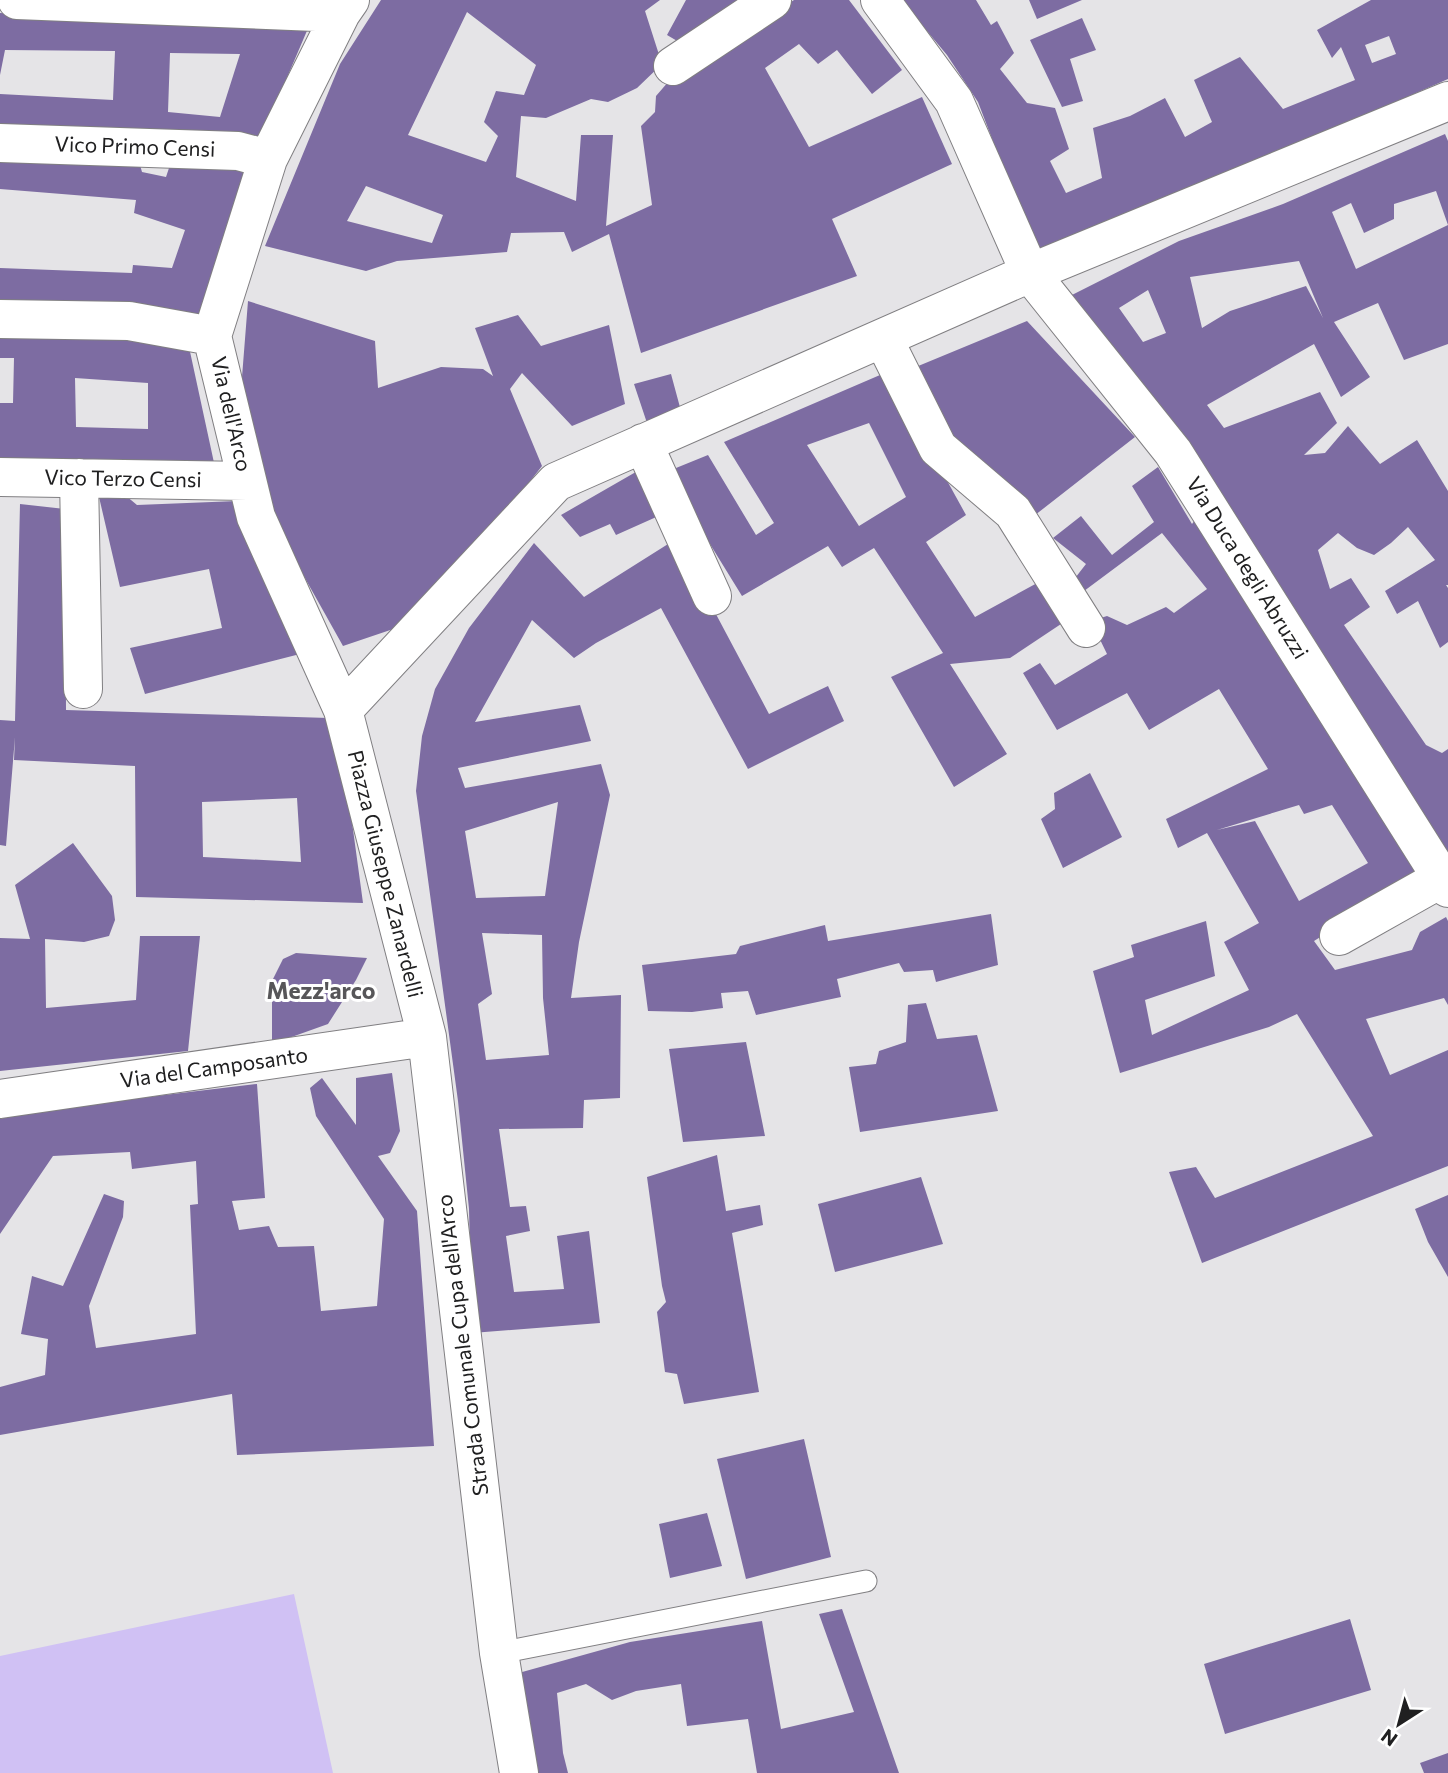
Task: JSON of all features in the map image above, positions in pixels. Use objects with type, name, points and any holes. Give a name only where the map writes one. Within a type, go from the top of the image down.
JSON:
[{"type":"street","points":[[18,0],[346,7]]},
{"type":"street","points":[[673,66],[772,0]]},
{"type":"street","name":"Via Duca degli Abruzzi","points":[[880,0],[954,101],[1030,273],[1173,452],[1445,883],[1339,936]]},
{"type":"street","name":"Via dell'Arco","points":[[343,710],[256,517],[212,336],[268,159],[346,7]]},
{"type":"street","points":[[343,710],[556,482],[1030,273],[1448,101]]},
{"type":"street","name":"Vico Primo Censi","points":[[0,143],[238,151],[268,159]]},
{"type":"street","points":[[0,319],[130,321],[212,336]]},
{"type":"street","points":[[883,338],[938,448],[1013,512],[1086,628]]},
{"type":"street","points":[[643,443],[712,596]]},
{"type":"street","name":"Vico Terzo Censi","points":[[0,477],[247,481]]},
{"type":"street","points":[[79,478],[83,689]]},
{"type":"street","name":"Piazza Giuseppe Zanardelli","points":[[343,710],[427,1037]]},
{"type":"street","name":"Via del Camposanto","points":[[0,1099],[427,1037]]},
{"type":"street","name":"Strada Comunale Cupa dell'Arco","points":[[427,1037],[499,1653],[519,1773]]},
{"type":"lane","points":[[499,1653],[866,1581]]},
{"type":"shaded area","points":[[294,1594],[333,1773],[0,1773],[0,1656]]},
{"type":"building","points":[[381,0],[660,0],[645,11],[662,64],[637,88],[608,102],[591,99],[546,118],[521,116],[516,177],[576,201],[581,135],[613,135],[606,226],[652,205],[641,126],[655,112],[656,96],[669,81],[794,0],[849,0],[902,70],[872,94],[837,50],[818,64],[799,44],[765,68],[809,147],[922,97],[952,164],[832,219],[857,276],[641,353],[609,234],[572,252],[564,232],[511,233],[507,252],[397,261],[366,271],[265,246],[340,64]],"holes":[[[467,12],[536,65],[524,95],[496,91],[484,122],[498,136],[486,162],[408,135]],[[366,186],[443,215],[432,243],[347,221]]]},
{"type":"building","points":[[686,0],[754,0],[684,45],[667,35]]},
{"type":"building","points":[[901,0],[976,0],[991,25],[997,21],[1014,53],[1000,69],[1027,103],[1055,108],[1069,149],[1050,161],[1066,193],[1102,178],[1093,128],[1130,116],[1165,98],[1185,137],[1212,122],[1194,80],[1240,57],[1283,109],[1355,80],[1341,47],[1332,58],[1317,30],[1371,0],[1448,0],[1448,79],[1038,259],[978,102],[947,55]],"holes":[[[1389,36],[1396,54],[1372,63],[1365,45]]]},
{"type":"building","points":[[1029,0],[1082,0],[1037,19]]},
{"type":"building","points":[[0,13],[309,26],[260,141],[0,132],[0,94],[113,100],[115,51],[5,50],[0,75]],"holes":[[[170,53],[240,54],[220,117],[168,112]]]},
{"type":"building","points":[[1082,18],[1096,50],[1070,59],[1083,101],[1062,107],[1030,40]]},
{"type":"building","points":[[1445,134],[1448,141],[1448,225],[1448,344],[1404,360],[1378,303],[1334,322],[1370,377],[1341,397],[1314,344],[1207,405],[1224,428],[1320,392],[1337,423],[1304,455],[1325,453],[1348,426],[1380,464],[1417,440],[1448,491],[1448,642],[1440,648],[1418,601],[1397,614],[1385,591],[1435,560],[1408,527],[1374,555],[1357,548],[1338,533],[1318,550],[1330,589],[1351,578],[1370,607],[1344,625],[1426,745],[1442,753],[1448,749],[1448,864],[1062,300],[1179,241],[1283,204]],"holes":[[[1436,191],[1448,225],[1356,269],[1332,212],[1351,203],[1364,233],[1394,219],[1394,204]],[[1299,261],[1323,318],[1306,286],[1230,311],[1202,328],[1190,277]],[[1148,290],[1166,333],[1143,342],[1119,308]]]},
{"type":"building","points":[[138,158],[142,172],[166,177],[170,165],[249,171],[199,320],[0,306],[0,268],[132,273],[133,265],[172,268],[185,230],[134,213],[136,200],[0,189],[0,161]]},
{"type":"building","points":[[248,301],[375,341],[378,388],[441,367],[483,369],[493,376],[475,328],[518,315],[541,346],[609,325],[625,404],[572,426],[522,373],[510,389],[542,466],[490,532],[411,623],[343,646],[278,530],[254,465],[242,377]]},
{"type":"building","points":[[1027,321],[1135,437],[1030,519],[954,452],[911,369]]},
{"type":"building","points":[[118,333],[189,347],[216,472],[0,465],[0,403],[13,403],[14,358],[0,358],[0,334]],"holes":[[[75,378],[148,383],[148,429],[76,427]]]},
{"type":"building","points":[[887,372],[966,515],[926,542],[975,617],[1039,582],[1061,624],[1010,658],[950,664],[1007,754],[954,787],[891,677],[943,653],[874,548],[842,567],[828,546],[742,596],[673,484],[676,468],[708,455],[756,535],[774,523],[724,442]],"holes":[[[869,423],[906,497],[859,526],[807,445]]]},
{"type":"building","points":[[671,374],[681,411],[647,423],[634,384]]},
{"type":"building","points":[[1158,467],[1192,524],[1195,520],[1421,873],[1314,941],[1335,970],[1412,950],[1420,932],[1446,917],[1448,921],[1448,1005],[1444,998],[1366,1019],[1390,1075],[1448,1050],[1448,1166],[1202,1263],[1169,1172],[1196,1167],[1215,1198],[1373,1136],[1297,1014],[1269,1027],[1120,1073],[1093,971],[1134,957],[1131,945],[1206,921],[1215,976],[1145,1000],[1152,1035],[1249,990],[1224,942],[1259,923],[1207,833],[1178,848],[1166,819],[1268,769],[1219,689],[1149,730],[1127,693],[1057,730],[1023,673],[1040,663],[1055,685],[1107,654],[1091,621],[1107,616],[1127,625],[1166,607],[1174,613],[1207,589],[1162,533],[1080,594],[1072,582],[1086,564],[1053,538],[1081,516],[1112,555],[1154,522],[1132,486]],"holes":[[[1299,805],[1304,814],[1332,805],[1368,863],[1299,901],[1255,821],[1217,830]]]},
{"type":"building","points":[[641,469],[663,514],[616,535],[610,524],[580,537],[561,515]]},
{"type":"building","points":[[125,495],[137,505],[237,501],[300,654],[145,694],[130,648],[222,628],[209,569],[120,587],[99,497]]},
{"type":"building","points":[[20,504],[65,509],[66,710],[329,718],[343,756],[363,903],[136,897],[135,766],[14,760],[15,737],[6,846],[0,845],[0,720],[15,721]],"holes":[[[297,798],[301,862],[203,857],[202,802]]]},
{"type":"building","points":[[676,539],[769,714],[828,686],[844,721],[748,769],[661,608],[574,658],[532,620],[475,722],[580,705],[591,741],[458,768],[465,788],[601,764],[610,795],[579,942],[571,998],[621,995],[620,1098],[584,1100],[583,1128],[499,1129],[510,1207],[526,1206],[530,1231],[506,1236],[514,1292],[564,1289],[557,1236],[589,1231],[600,1323],[472,1333],[469,1209],[458,1101],[416,791],[422,736],[435,689],[469,628],[534,543],[584,597]],"holes":[[[558,802],[545,896],[476,898],[465,831]],[[482,933],[542,935],[543,998],[549,1055],[486,1060],[478,1004],[492,994]]]},
{"type":"building","points":[[1090,773],[1122,837],[1063,868],[1041,819],[1055,809],[1054,793]]},
{"type":"building","points":[[73,843],[112,896],[115,920],[109,936],[84,942],[45,939],[46,1008],[136,1000],[140,936],[200,936],[188,1051],[0,1071],[0,938],[30,939],[15,885]]},
{"type":"building","points":[[991,914],[998,965],[936,982],[933,970],[904,972],[899,963],[837,979],[841,997],[756,1015],[748,991],[721,993],[723,1008],[692,1012],[648,1011],[642,965],[736,954],[740,946],[825,925],[828,941]]},
{"type":"building","points":[[296,953],[367,958],[328,1024],[272,1044],[272,981],[283,959]]},
{"type":"building","points":[[926,1003],[937,1039],[977,1035],[998,1111],[860,1132],[849,1067],[876,1064],[879,1051],[906,1042],[908,1005]]},
{"type":"building","points":[[746,1042],[765,1136],[683,1142],[669,1049]]},
{"type":"building","points":[[392,1073],[400,1131],[390,1153],[378,1156],[417,1211],[434,1446],[237,1455],[232,1394],[0,1435],[0,1387],[45,1375],[48,1339],[21,1334],[32,1276],[63,1286],[104,1194],[124,1201],[123,1217],[89,1306],[96,1348],[196,1334],[190,1205],[198,1204],[196,1161],[132,1169],[130,1152],[53,1156],[0,1234],[0,1119],[23,1112],[257,1084],[265,1198],[232,1201],[239,1230],[269,1226],[278,1247],[314,1246],[321,1311],[377,1306],[384,1219],[316,1116],[310,1088],[322,1078],[356,1125],[356,1078]]},
{"type":"building","points":[[717,1155],[726,1211],[760,1205],[763,1225],[732,1233],[759,1392],[684,1404],[677,1374],[665,1372],[657,1312],[666,1302],[647,1177]]},
{"type":"building","points":[[921,1177],[943,1244],[835,1272],[818,1204]]},
{"type":"building","points":[[1448,1195],[1448,1277],[1428,1242],[1415,1209]]},
{"type":"building","points":[[804,1439],[831,1557],[746,1579],[717,1459]]},
{"type":"building","points":[[707,1513],[722,1566],[670,1578],[659,1524]]},
{"type":"building","points":[[842,1609],[899,1773],[757,1773],[748,1719],[687,1726],[681,1684],[636,1691],[612,1700],[586,1684],[557,1693],[563,1753],[568,1773],[532,1773],[515,1674],[630,1642],[762,1621],[781,1729],[854,1712],[819,1614]]},
{"type":"building","points":[[1350,1619],[1371,1690],[1225,1734],[1204,1664]]},
{"type":"building","points":[[1448,1753],[1448,1773],[1424,1773],[1420,1763]]},
{"type":"district","name":"Mezz'arco","points":[[321,991]]}]
